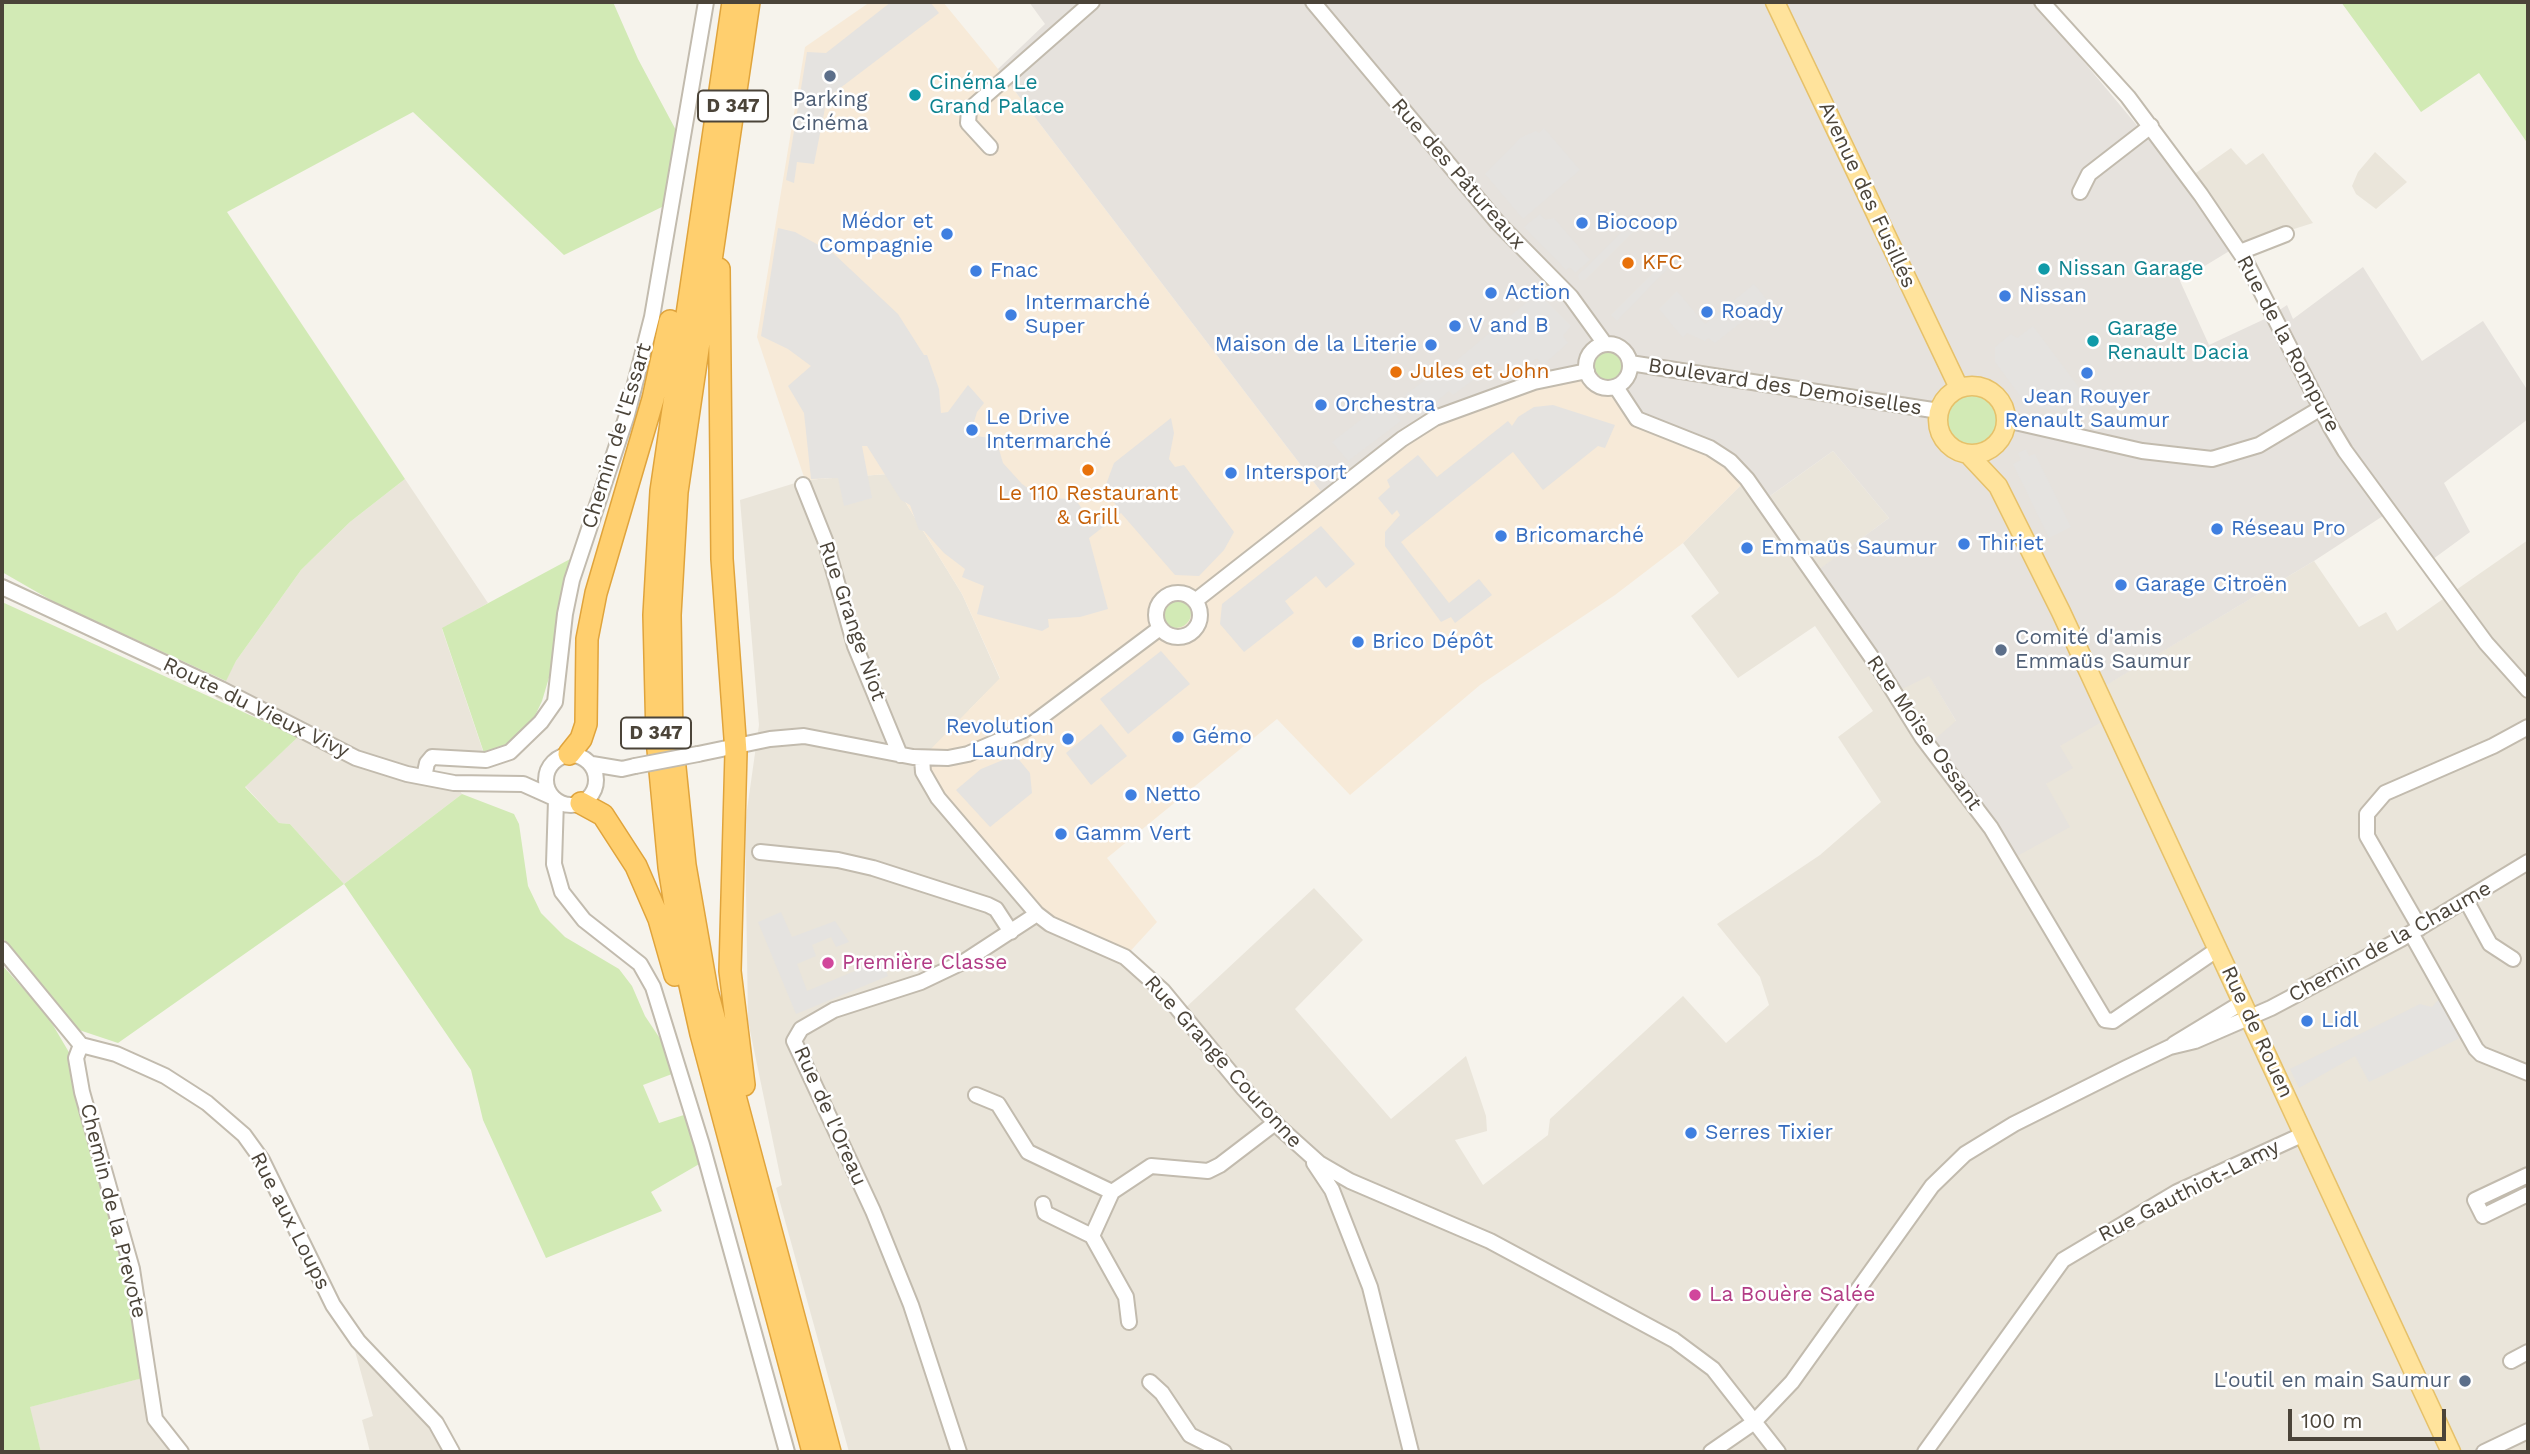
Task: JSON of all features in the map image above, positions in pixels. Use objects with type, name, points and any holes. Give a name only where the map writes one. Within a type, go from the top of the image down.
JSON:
[{"type":"highway","name":"D 347","points":[[733,2],[677,492],[670,602],[670,697],[679,822],[692,911],[717,1030],[830,1452]]},
{"type":"highway","name":"D 347","points":[[749,2],[710,205],[663,477],[655,573],[653,656],[659,780],[683,954],[713,1079],[813,1452]]},
{"type":"highway","points":[[710,205],[722,569],[736,746],[730,971],[749,1150]]},
{"type":"highway","points":[[569,754],[581,739],[586,724],[587,639],[596,593],[710,205]]},
{"type":"highway","points":[[582,799],[608,821],[644,881],[713,1079]]},
{"type":"main road","name":"Avenue des Fusillés","points":[[1775,2],[1959,388]]},
{"type":"main road","points":[[1978,386],[1987,389],[2000,402],[2006,420],[1995,444],[1978,453],[1968,454],[1945,442],[1937,422],[1939,411],[1950,393],[1959,388],[1978,386]]},
{"type":"main road","name":"Rue de Rouen","points":[[1995,444],[1998,467],[2055,586],[2061,612]]},
{"type":"main road","name":"Rue de Rouen","points":[[1968,454],[1987,471],[2006,500],[2061,612],[2451,1452]]},
{"type":"street","name":"Chemin de l'Essart","points":[[424,777],[427,763],[432,757],[486,760],[510,752],[541,722],[555,702],[564,621],[572,580],[627,415],[652,317],[706,2]]},
{"type":"street","points":[[990,148],[968,123],[969,110],[1092,2]]},
{"type":"street","name":"Rue des Pâtureaux","points":[[1313,2],[1499,223],[1571,298],[1605,344]]},
{"type":"street","name":"Rue de la Rompure","points":[[2042,2],[2151,126],[2240,252],[2346,451],[2486,643],[2525,682]]},
{"type":"street","points":[[2080,192],[2089,174],[2151,126]]},
{"type":"street","points":[[2240,252],[2286,234]]},
{"type":"street","points":[[1605,344],[1619,346],[1630,363],[1626,380],[1616,387],[1596,385],[1587,371],[1590,353],[1605,344]]},
{"type":"street","name":"Boulevard des Demoiselles","points":[[1630,363],[1939,411]]},
{"type":"street","points":[[1195,601],[1402,439],[1435,418],[1534,382],[1587,371]]},
{"type":"street","name":"Rue Moïse Ossant","points":[[1616,387],[1637,419],[1706,446],[1730,461],[1746,479],[1877,665],[1922,737],[1990,828],[2105,1020],[2113,1021],[2218,949]]},
{"type":"street","points":[[2006,420],[2142,451],[2212,459],[2259,445],[2321,408]]},
{"type":"street","name":"Rue Grange Niot","points":[[803,485],[825,540],[855,646],[900,755]]},
{"type":"street","name":"Route du Vieux Vivy","points":[[2,587],[221,689],[339,750],[373,764],[466,784],[523,784],[554,799]]},
{"type":"street","points":[[1178,592],[1195,601],[1200,616],[1198,623],[1187,634],[1172,636],[1160,628],[1156,611],[1165,596],[1178,592]]},
{"type":"street","points":[[592,764],[629,767],[788,737],[817,737],[922,758],[968,754],[1024,730],[1160,628]]},
{"type":"street","points":[[2528,727],[2493,746],[2385,793],[2367,814],[2367,836],[2476,1049],[2481,1054],[2528,1073]]},
{"type":"street","points":[[523,784],[548,768],[553,761],[569,754],[585,758],[592,764],[596,772],[582,799],[555,830]]},
{"type":"street","name":"Rue Grange Couronne","points":[[922,758],[923,772],[938,798],[1037,914],[1050,924],[1131,963],[1163,991],[1275,1123],[1305,1151],[1337,1175],[1490,1241],[1653,1327],[1713,1369],[1778,1452]]},
{"type":"street","points":[[554,799],[582,799],[629,767]]},
{"type":"street","points":[[548,768],[546,783],[554,799],[554,864],[567,900],[584,920],[640,964],[653,987],[702,1145],[787,1452]]},
{"type":"street","points":[[760,852],[838,860],[988,905],[996,909],[1011,932]]},
{"type":"street","name":"Chemin de la Chaume","points":[[1711,1452],[1753,1423],[1811,1359],[1917,1207],[1965,1154],[2014,1124],[2171,1047],[2195,1041],[2247,1010],[2416,931],[2528,862]]},
{"type":"street","points":[[2466,900],[2490,944],[2513,959]]},
{"type":"street","name":"Rue de l'Oreau","points":[[959,1452],[911,1304],[873,1211],[794,1041],[801,1028],[834,1010],[935,976],[1037,914]]},
{"type":"street","points":[[2,949],[81,1045]]},
{"type":"street","name":"Chemin de la Prevote","points":[[81,1045],[76,1058],[80,1081],[90,1127],[132,1269],[155,1419],[181,1452]]},
{"type":"street","name":"Rue aux Loups","points":[[81,1045],[116,1054],[165,1076],[207,1103],[244,1135],[262,1160],[332,1305],[358,1341],[436,1423],[452,1452]]},
{"type":"street","points":[[976,1095],[998,1104],[1028,1152],[1112,1192]]},
{"type":"street","points":[[1129,1322],[1126,1297],[1094,1245],[1092,1236],[1112,1192],[1151,1166],[1208,1171],[1220,1165],[1275,1123]]},
{"type":"street","name":"Rue Gauthiot-Lamy","points":[[1925,1452],[2063,1260],[2157,1202],[2304,1134]]},
{"type":"street","points":[[1305,1151],[1332,1190],[1370,1287],[1411,1452]]},
{"type":"street","points":[[1332,1190],[1337,1175]]},
{"type":"street","points":[[2528,1175],[2475,1200],[2483,1216],[2528,1194]]},
{"type":"street","points":[[1043,1204],[1045,1213],[1092,1236]]},
{"type":"street","points":[[2511,1361],[2528,1352]]},
{"type":"street","points":[[1150,1382],[1163,1393],[1190,1435],[1224,1452]]},
{"type":"street","points":[[2484,1452],[2528,1431]]},
{"type":"shaded area","points":[[870,2],[943,2],[998,69],[1326,498],[1435,418],[1587,371],[1596,385],[1611,388],[1689,437],[1747,479],[1683,543],[1615,595],[1480,685],[1350,795],[1277,719],[1107,858],[1157,922],[1125,957],[1050,924],[948,809],[922,758],[1000,678],[962,594],[888,474],[805,480],[757,337],[805,47]]},
{"type":"shaded area","name":"Parking Cinéma","points":[[891,2],[930,2],[939,13],[827,98],[814,164],[797,162],[794,183],[786,180],[807,52],[826,53]]},
{"type":"shaded area","points":[[1029,2],[2034,2],[2160,153],[2231,250],[2180,281],[2209,345],[2269,317],[2287,305],[2293,319],[2363,267],[2422,361],[2483,321],[2528,391],[2528,419],[2444,483],[2470,532],[2429,562],[2389,512],[2314,561],[2098,690],[2110,717],[2060,746],[2073,768],[2046,784],[2070,827],[2010,860],[1928,745],[1956,721],[1929,676],[1894,693],[1814,573],[1889,518],[1833,451],[1763,501],[1730,461],[1644,423],[1616,387],[1626,380],[1630,371],[1627,353],[1619,346],[1605,344],[1590,353],[1586,367],[1456,408],[1326,498],[998,69],[1045,24]]},
{"type":"shaded area","points":[[1544,128],[1580,170],[1523,219],[1485,174],[1520,138],[1536,131],[1539,133]]},
{"type":"shaded area","points":[[2231,148],[2246,165],[2263,153],[2313,223],[2243,245],[2193,175]]},
{"type":"shaded area","points":[[2375,152],[2407,182],[2376,209],[2356,194],[2352,186],[2358,172]]},
{"type":"shaded area","points":[[1540,214],[1545,220],[1554,218],[1590,260],[1575,273],[1570,267],[1566,270],[1524,227]]},
{"type":"shaded area","points":[[1630,224],[1640,225],[1585,280],[1579,280],[1578,275]]},
{"type":"shaded area","points":[[778,228],[795,232],[833,253],[898,314],[924,355],[927,355],[939,389],[941,413],[948,412],[968,385],[984,403],[977,412],[970,435],[996,439],[1003,463],[1022,484],[1042,498],[1075,499],[1093,524],[1116,505],[1104,490],[1114,463],[1171,418],[1174,433],[1169,459],[1175,467],[1184,465],[1234,532],[1224,550],[1199,576],[1175,575],[1121,513],[1089,538],[1108,609],[1080,617],[1048,619],[1049,627],[1042,631],[977,614],[984,586],[962,577],[965,569],[944,553],[924,531],[919,530],[910,505],[901,500],[867,446],[862,446],[872,498],[844,506],[838,478],[811,479],[804,413],[788,386],[811,366],[788,349],[761,336]]},
{"type":"shaded area","points":[[1663,263],[1673,263],[1617,321],[1611,315]]},
{"type":"shaded area","points":[[1754,284],[1768,301],[1715,343],[1708,338],[1705,341],[1687,333],[1683,338],[1659,309],[1677,291],[1705,324]]},
{"type":"shaded area","points":[[1538,293],[1571,326],[1563,336],[1568,343],[1543,365],[1537,358],[1519,374],[1511,365],[1503,369],[1497,362],[1453,395],[1449,391],[1422,414],[1405,395],[1432,375],[1435,378]]},
{"type":"shaded area","points":[[2033,326],[2090,402],[2087,418],[2075,415],[2076,407],[2068,405],[2066,413],[2026,404],[1995,362],[1995,347],[2011,334],[2017,338]]},
{"type":"shaded area","points":[[1385,401],[1401,421],[1348,461],[1332,442]]},
{"type":"shaded area","points":[[1553,405],[1615,425],[1605,448],[1598,446],[1543,490],[1513,452],[1401,542],[1449,603],[1479,579],[1492,595],[1455,623],[1451,617],[1441,622],[1385,546],[1385,532],[1400,515],[1397,510],[1392,515],[1378,498],[1390,487],[1387,480],[1418,455],[1437,477],[1508,421],[1512,426],[1518,417],[1534,407]]},
{"type":"shaded area","points":[[2026,449],[2029,456],[2035,454],[2071,527],[2049,538],[2013,464],[2021,460],[2018,453]]},
{"type":"shaded area","points":[[1833,451],[1889,518],[1815,573],[1929,675],[1956,721],[2046,784],[2060,746],[2097,690],[2314,561],[2359,627],[2386,612],[2397,631],[2528,540],[2528,1452],[849,1452],[776,1188],[782,1185],[748,1021],[745,824],[759,725],[740,500],[805,480],[888,474],[962,594],[1000,679],[969,710],[1125,957],[1181,1012],[1314,888],[1363,940],[1295,1009],[1391,1119],[1466,1056],[1486,1116],[1487,1131],[1455,1140],[1483,1185],[1548,1135],[1550,1119],[1683,996],[1726,1043],[1769,1005],[1760,977],[1717,924],[1820,855],[1881,802],[1838,737],[1873,711],[1815,626],[1738,678],[1691,616],[1719,593],[1683,543],[1747,479],[1763,501]]},
{"type":"shaded area","points":[[405,479],[488,603],[442,629],[486,760],[441,756],[424,777],[454,783],[462,794],[344,884],[290,824],[279,823],[245,786],[298,737],[216,698],[236,661],[301,570],[350,522]]},
{"type":"shaded area","points":[[1321,526],[1355,564],[1326,588],[1316,576],[1285,601],[1294,613],[1244,652],[1220,624],[1222,604]]},
{"type":"shaded area","points":[[1161,651],[1190,684],[1128,734],[1100,699]]},
{"type":"shaded area","points":[[1101,724],[1127,756],[1091,785],[1066,753]]},
{"type":"shaded area","points":[[1015,755],[1030,773],[1032,793],[990,827],[956,790],[981,769]]},
{"type":"shaded area","points":[[781,912],[792,937],[835,921],[849,942],[836,947],[831,937],[812,945],[816,956],[797,964],[807,991],[864,967],[862,961],[871,958],[874,963],[882,960],[888,976],[796,1014],[758,922]]},
{"type":"shaded area","points":[[2443,995],[2464,1036],[2369,1082],[2355,1056],[2299,1088],[2290,1069],[2420,1004],[2432,1007]]},
{"type":"shaded area","points":[[355,1351],[428,1418],[447,1452],[370,1452],[362,1420],[373,1416]]},
{"type":"shaded area","points":[[150,1376],[155,1419],[181,1452],[41,1452],[29,1407]]},
{"type":"green space","points":[[2,2],[613,2],[638,59],[678,134],[668,204],[564,255],[413,112],[227,212],[405,479],[350,522],[301,570],[236,661],[226,681],[56,603],[2,572]]},
{"type":"green space","points":[[2341,2],[2528,2],[2528,144],[2479,73],[2421,112]]},
{"type":"green space","points":[[1609,352],[1615,353],[1623,361],[1623,373],[1615,381],[1609,382],[1603,381],[1595,373],[1594,367],[1595,361],[1603,353]]},
{"type":"green space","points":[[1972,395],[1990,402],[1997,420],[1990,438],[1972,445],[1954,438],[1947,420],[1954,402]]},
{"type":"green space","points":[[572,558],[554,661],[542,701],[534,718],[518,736],[503,748],[484,753],[442,628]]},
{"type":"green space","points":[[1176,598],[1187,602],[1191,613],[1187,624],[1176,628],[1165,624],[1161,613],[1165,602]]},
{"type":"green space","points":[[2,602],[298,737],[245,787],[279,823],[290,824],[344,884],[118,1043],[79,1030],[2,937]]},
{"type":"green space","points":[[462,794],[514,814],[519,824],[528,886],[541,913],[565,937],[619,969],[632,986],[645,1016],[661,1040],[672,1074],[643,1085],[659,1123],[690,1113],[701,1163],[651,1192],[662,1211],[546,1258],[483,1120],[471,1070],[344,884]]},
{"type":"green space","points":[[2,965],[47,1015],[70,1054],[85,1130],[130,1282],[143,1378],[30,1407],[41,1452],[2,1452]]},
{"type":"place","name":"Parking Cinéma","points":[[830,76]]},
{"type":"place","name":"Cinéma Le Grand Palace","points":[[915,95]]},
{"type":"place","name":"Biocoop","points":[[1582,223]]},
{"type":"place","name":"Médor et Compagnie","points":[[947,234]]},
{"type":"place","name":"KFC","points":[[1628,263]]},
{"type":"place","name":"Nissan Garage","points":[[2044,269]]},
{"type":"place","name":"Fnac","points":[[976,271]]},
{"type":"place","name":"Action","points":[[1491,293]]},
{"type":"place","name":"Nissan","points":[[2005,296]]},
{"type":"place","name":"Roady","points":[[1707,312]]},
{"type":"place","name":"Intermarché Super","points":[[1011,315]]},
{"type":"place","name":"V and B","points":[[1455,326]]},
{"type":"place","name":"Garage Renault Dacia","points":[[2093,341]]},
{"type":"place","name":"Maison de la Literie","points":[[1431,345]]},
{"type":"place","name":"Jules et John","points":[[1396,372]]},
{"type":"place","name":"Jean Rouyer Renault Saumur","points":[[2087,373]]},
{"type":"place","name":"Orchestra","points":[[1321,405]]},
{"type":"place","name":"Le Drive Intermarché","points":[[972,430]]},
{"type":"place","name":"Le 110 Restaurant & Grill","points":[[1088,470]]},
{"type":"place","name":"Intersport","points":[[1231,473]]},
{"type":"place","name":"Réseau Pro","points":[[2217,529]]},
{"type":"place","name":"Bricomarché","points":[[1501,536]]},
{"type":"place","name":"Thiriet","points":[[1964,544]]},
{"type":"place","name":"Emmaüs Saumur","points":[[1747,548]]},
{"type":"place","name":"Garage Citroën","points":[[2121,585]]},
{"type":"place","name":"Brico Dépôt","points":[[1358,642]]},
{"type":"place","name":"Comité d'amis Emmaüs Saumur","points":[[2001,650]]},
{"type":"place","name":"Gémo","points":[[1178,737]]},
{"type":"place","name":"Revolution Laundry","points":[[1068,739]]},
{"type":"place","name":"Netto","points":[[1131,795]]},
{"type":"place","name":"Gamm Vert","points":[[1061,834]]},
{"type":"place","name":"Première Classe","points":[[828,963]]},
{"type":"place","name":"Lidl","points":[[2307,1021]]},
{"type":"place","name":"Serres Tixier","points":[[1691,1133]]},
{"type":"place","name":"La Bouère Salée","points":[[1695,1295]]},
{"type":"place","name":"L'outil en main Saumur","points":[[2465,1381]]}]
